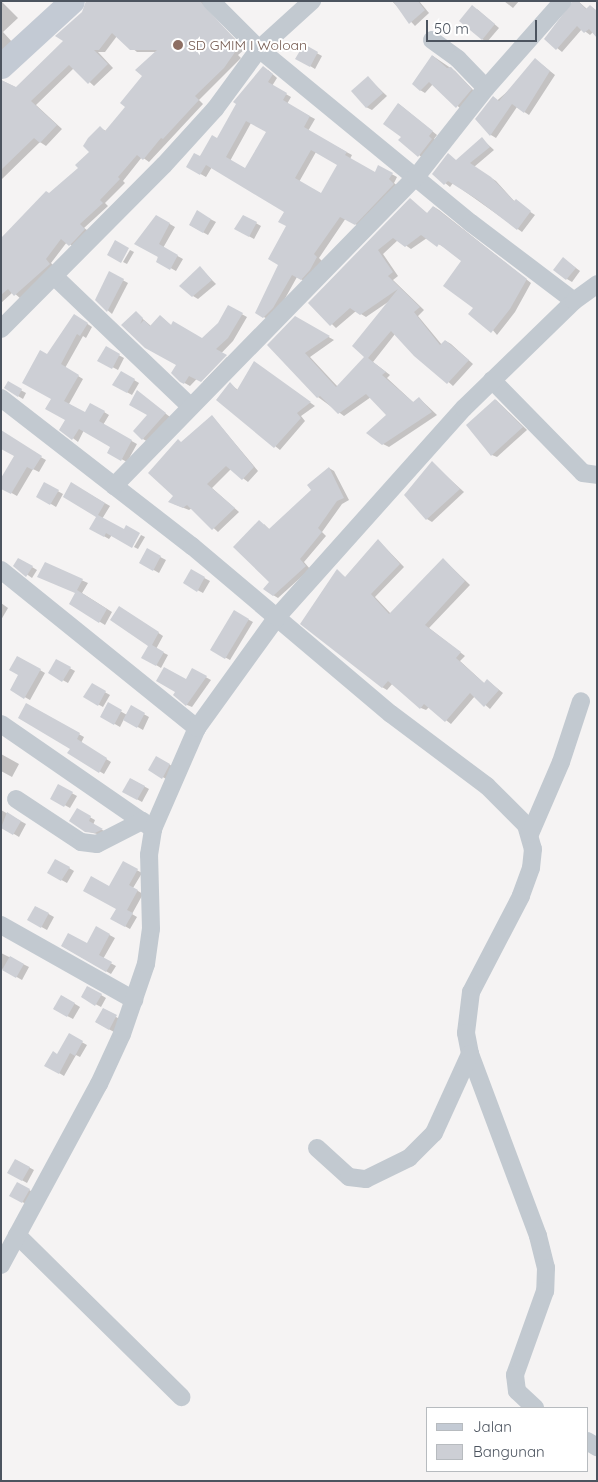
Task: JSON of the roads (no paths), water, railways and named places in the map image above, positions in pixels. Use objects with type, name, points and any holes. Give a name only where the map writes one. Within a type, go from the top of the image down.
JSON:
[{"type":"main road","points":[[1,66],[72,1]]},
{"type":"street","points":[[211,1],[260,49],[416,177],[574,301]]},
{"type":"street","points":[[1,329],[55,277],[202,123],[260,49],[312,1]]},
{"type":"street","points":[[114,486],[190,406],[416,177],[486,88],[562,1]]},
{"type":"street","points":[[432,40],[458,59],[486,88]]},
{"type":"street","points":[[55,277],[190,406]]},
{"type":"street","points":[[1,1265],[100,1084],[134,1000],[146,964],[151,929],[148,889],[148,825],[197,728],[277,617],[464,408],[574,301],[597,284]]},
{"type":"street","points":[[492,380],[583,473],[597,475]]},
{"type":"street","points":[[1,398],[277,617],[391,714],[501,796],[530,834],[534,848],[531,868],[521,896],[471,992],[466,1033],[470,1054],[538,1236],[546,1268],[545,1292],[515,1375],[517,1391],[534,1407]]},
{"type":"street","points":[[1,570],[197,728]]},
{"type":"street","points":[[530,834],[561,762],[581,701]]},
{"type":"street","points":[[1,724],[148,825]]},
{"type":"street","points":[[16,799],[81,842],[97,844],[148,825]]},
{"type":"street","points":[[1,925],[134,1000]]},
{"type":"street","points":[[317,1148],[349,1177],[366,1180],[409,1158],[434,1133],[470,1054]]},
{"type":"street","points":[[17,1235],[181,1397]]},
{"type":"place","name":"SD GMIM I Woloan","points":[[178,45]]}]
